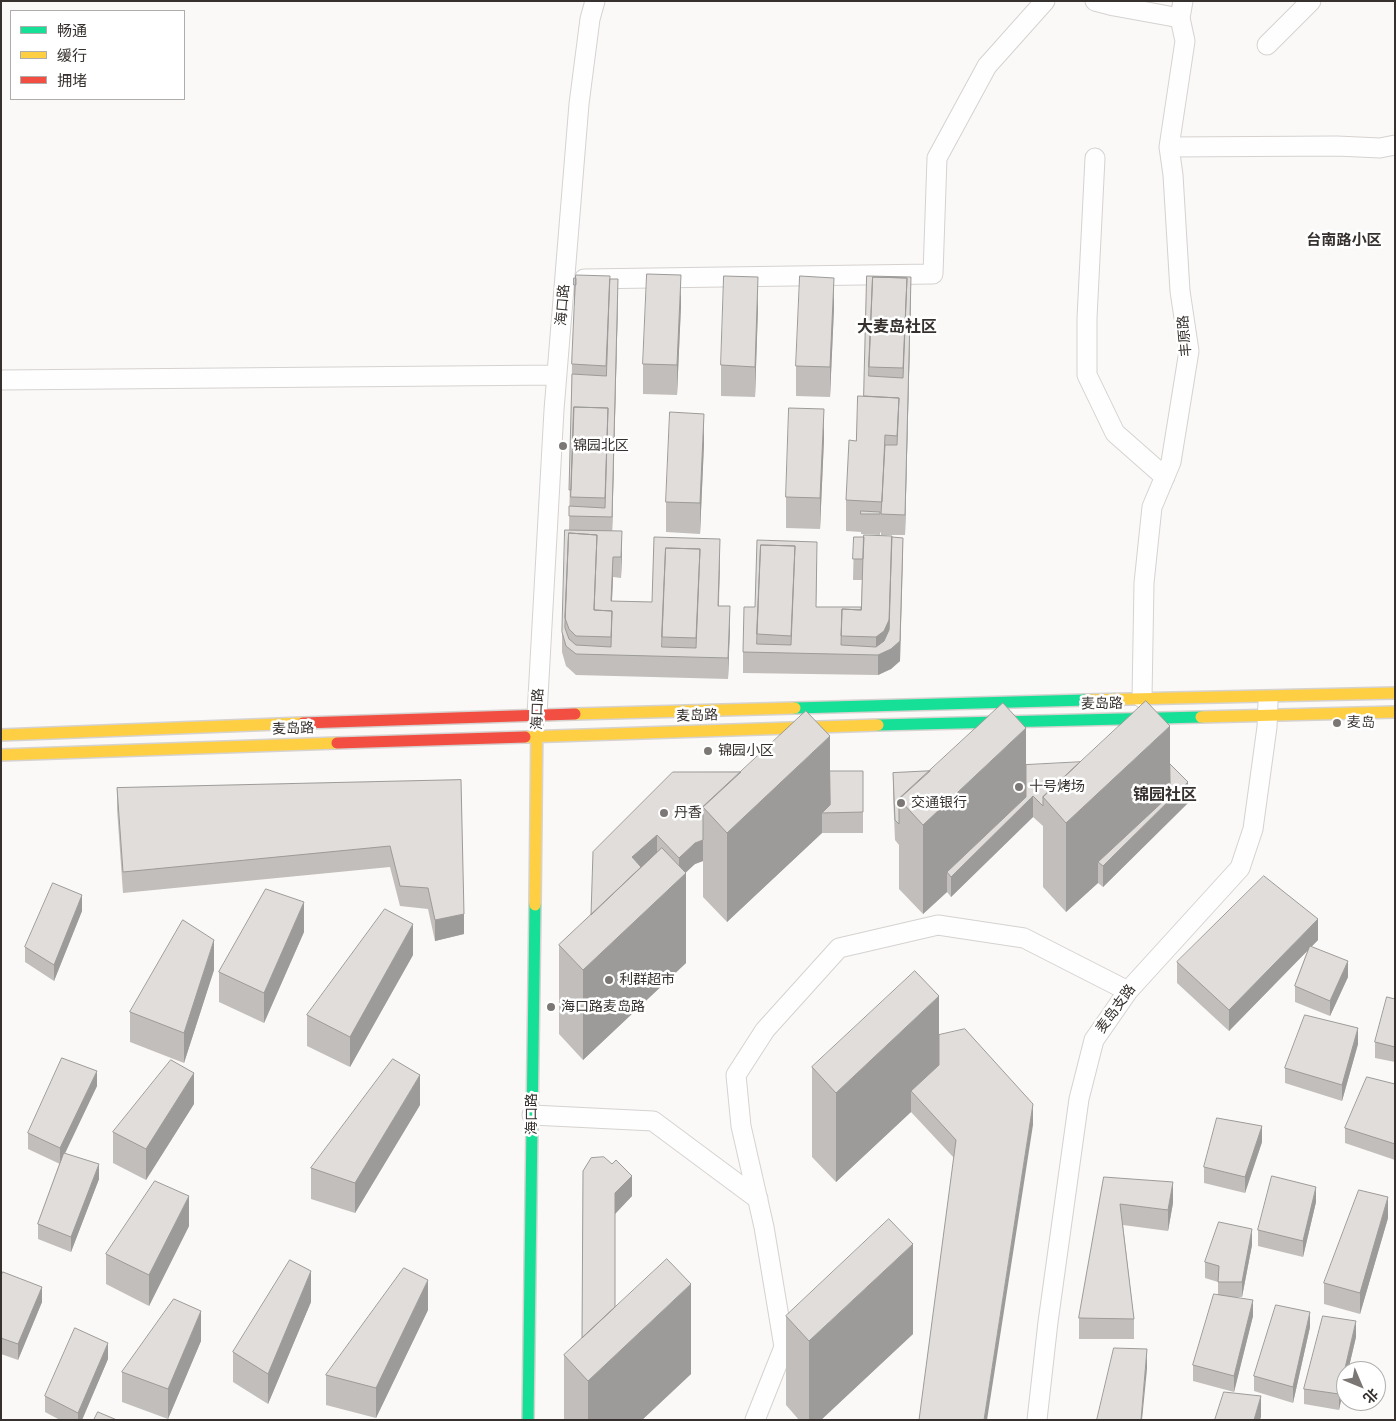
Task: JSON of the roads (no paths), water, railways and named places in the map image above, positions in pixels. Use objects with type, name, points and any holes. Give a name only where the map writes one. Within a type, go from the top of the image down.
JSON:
[{"type":"main road","name":"麦岛路","points":[[1,734],[537,715],[1395,693]]},
{"type":"main road","name":"麦岛路","points":[[1,755],[924,723],[1395,712]]},
{"type":"main road","name":"海口路","points":[[528,1420],[537,715]]},
{"type":"street","name":"海口路","points":[[537,715],[557,375],[579,104],[590,19],[595,1]]},
{"type":"street","points":[[565,279],[933,274],[937,158],[987,66],[1045,1]]},
{"type":"street","points":[[1095,1],[1114,6],[1182,9]]},
{"type":"street","points":[[1267,45],[1311,1]]},
{"type":"street","name":"丰原路","points":[[1142,698],[1144,583],[1152,507],[1172,462],[1189,351],[1180,291],[1173,175],[1168,147],[1185,41],[1182,9]]},
{"type":"street","points":[[1168,147],[1337,146],[1380,148],[1395,145]]},
{"type":"street","points":[[1095,158],[1087,318],[1087,375],[1116,433],[1165,477]]},
{"type":"street","points":[[1,380],[557,375]]},
{"type":"street","name":"麦岛支路","points":[[1037,1420],[1048,1322],[1079,1099],[1094,1040],[1128,991],[1240,868],[1253,829],[1268,715],[1268,696]]},
{"type":"street","points":[[755,1420],[784,1346],[764,1228],[741,1126],[736,1075],[764,1030],[839,948],[938,925],[1024,938],[1128,991]]},
{"type":"street","points":[[532,1115],[653,1122],[758,1199]]},
{"type":"place","name":"锦园北区","points":[[563,446]]},
{"type":"place","name":"麦岛","points":[[1337,723]]},
{"type":"place","name":"锦园小区","points":[[708,751]]},
{"type":"place","name":"十号烤场","points":[[1019,787]]},
{"type":"place","name":"交通银行","points":[[901,803]]},
{"type":"place","name":"丹香","points":[[664,813]]},
{"type":"place","name":"利群超市","points":[[609,980]]},
{"type":"place","name":"海口路麦岛路","points":[[551,1007]]},
{"type":"district","name":"台南路小区","points":[[1344,241]]},
{"type":"district","name":"大麦岛社区","points":[[897,327]]},
{"type":"district","name":"锦园社区","points":[[1165,795]]}]
